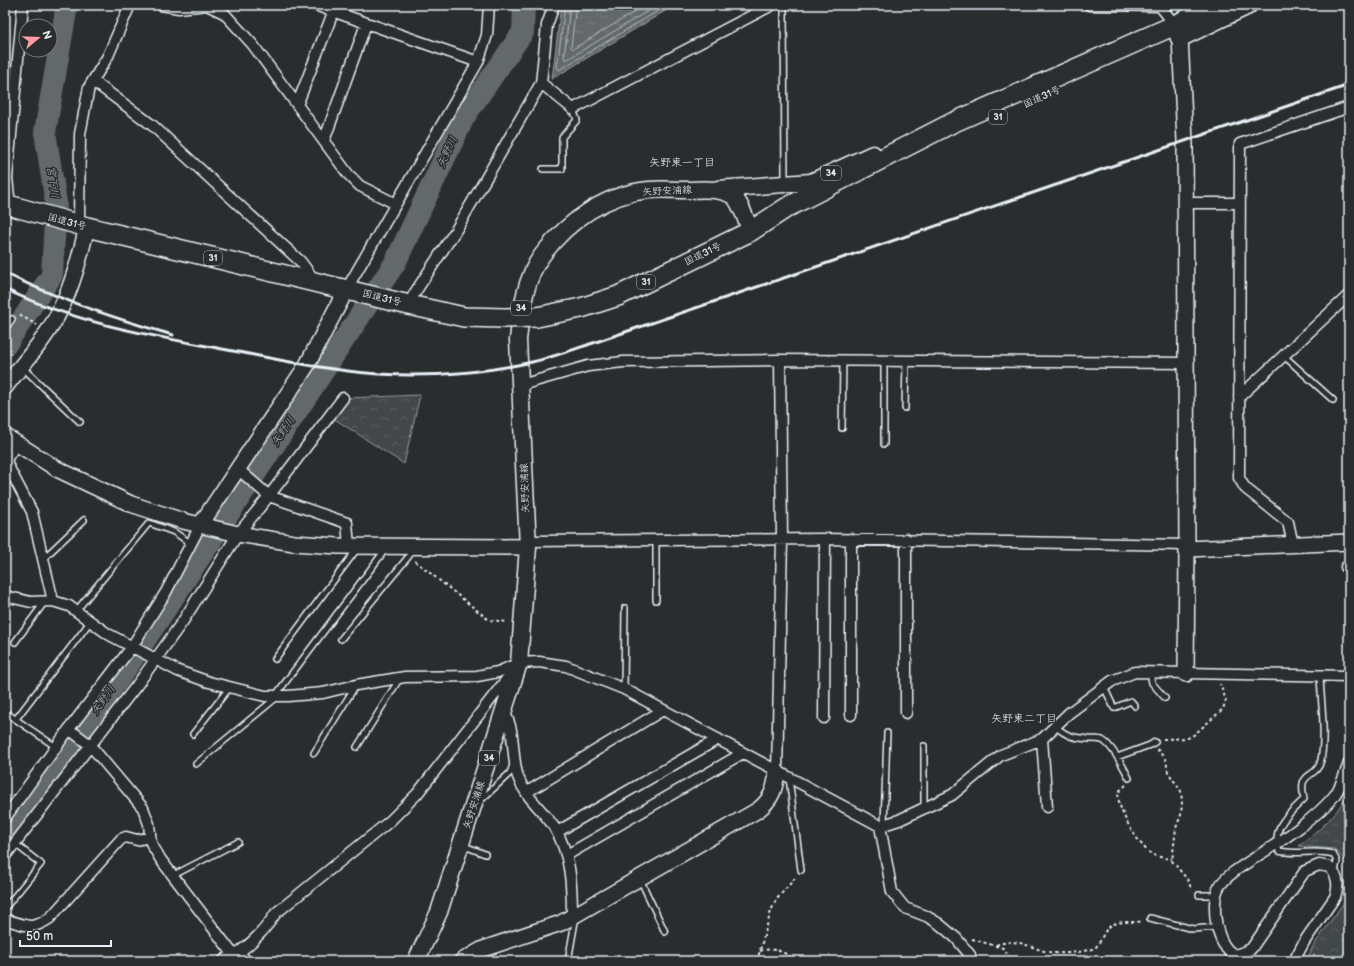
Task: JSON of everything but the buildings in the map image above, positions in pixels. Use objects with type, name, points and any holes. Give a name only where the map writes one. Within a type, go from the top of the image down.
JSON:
[{"type":"highway","name":"国道31号","points":[[751,231],[789,219],[964,131],[1178,31],[1216,5]]},
{"type":"highway","name":"国道31号","points":[[7,205],[50,218],[316,283],[464,317],[537,317],[573,310],[618,296],[751,231],[786,208],[952,123],[1178,31],[1247,5]]},
{"type":"main road","name":"34","points":[[703,190],[812,182],[886,148],[952,123]]},
{"type":"main road","name":"矢野安浦線","points":[[416,961],[439,912],[519,663],[528,544],[518,340],[521,307],[531,279],[542,255],[558,236],[578,218],[601,204],[627,195],[649,190],[703,190],[724,192],[734,197],[751,231]]},
{"type":"street","points":[[7,205],[23,5]]},
{"type":"street","points":[[5,387],[48,332],[59,312],[75,275],[79,225],[80,134],[89,87],[108,56],[130,5]]},
{"type":"street","points":[[161,5],[163,7],[179,8],[207,6],[224,13],[253,45],[348,174],[360,186],[394,203]]},
{"type":"street","points":[[315,5],[334,8],[366,24],[478,62]]},
{"type":"street","points":[[5,818],[56,747],[133,649],[166,592],[190,543],[307,365],[350,291],[394,203],[478,62],[487,35],[489,5]]},
{"type":"street","points":[[404,304],[414,294],[456,230],[541,83],[547,25],[554,5]]},
{"type":"street","points":[[541,83],[573,109],[772,5]]},
{"type":"street","points":[[1089,5],[1160,6],[1178,31],[1186,141],[1186,674]]},
{"type":"street","points":[[297,105],[334,8]]},
{"type":"street","points":[[324,141],[366,24]]},
{"type":"street","points":[[93,81],[158,131],[301,262],[316,283]]},
{"type":"street","points":[[5,84],[16,85]]},
{"type":"street","points":[[1293,545],[1288,522],[1245,488],[1239,478],[1240,144],[1349,107]]},
{"type":"street","points":[[1186,203],[1239,203]]},
{"type":"street","points":[[1239,397],[1349,295]]},
{"type":"street","points":[[521,385],[588,366],[623,362],[780,360],[1186,363]]},
{"type":"street","points":[[462,961],[483,949],[561,923],[758,810],[768,802],[783,775],[780,360]]},
{"type":"street","points":[[5,856],[10,843],[87,742],[183,621],[235,533],[269,496],[343,398]]},
{"type":"street","points":[[49,602],[43,560],[32,512],[7,464],[11,440],[57,469],[131,504],[183,521],[235,533],[294,543],[387,546],[411,551],[528,544],[656,539],[906,539],[1187,547],[1293,545],[1349,542]]},
{"type":"street","points":[[238,469],[269,496],[347,524],[354,546]]},
{"type":"street","points":[[824,718],[825,539]]},
{"type":"street","points":[[851,539],[851,715]]},
{"type":"street","points":[[906,539],[906,713]]},
{"type":"street","points":[[5,596],[31,602],[49,602],[69,606],[90,622],[133,649],[178,671],[265,696],[323,693],[400,677],[443,675],[477,676],[498,672],[519,663],[539,662],[566,666],[624,689],[783,775],[882,825],[899,820],[952,795],[1001,755],[1042,739],[1069,713],[1104,687],[1121,677],[1135,672],[1349,676]]},
{"type":"street","points":[[223,961],[236,954],[265,929],[276,913],[356,850],[390,821],[417,794],[519,663]]},
{"type":"street","points":[[527,792],[663,710]]},
{"type":"street","points":[[504,712],[511,728],[514,762],[519,778],[527,792],[557,832],[566,855],[570,874],[574,915]]},
{"type":"street","points":[[70,730],[87,742],[142,808],[148,824],[151,843],[160,860],[236,954],[247,961]]},
{"type":"street","points":[[1042,739],[1047,807]]},
{"type":"street","points":[[557,832],[718,740]]},
{"type":"street","points":[[566,855],[743,753]]},
{"type":"street","points":[[1294,961],[1304,942],[1335,897],[1338,890],[1335,873],[1330,867],[1319,865],[1305,871],[1251,949],[1235,958],[1223,946],[1218,927],[1216,895],[1219,887],[1242,866],[1277,844],[1321,810],[1334,795],[1349,763]]},
{"type":"street","points":[[882,825],[892,892],[905,908],[926,916],[955,938],[970,955],[971,961]]},
{"type":"street","points":[[5,920],[22,925],[39,926],[50,918],[121,839],[126,837],[137,840],[150,837]]},
{"type":"lane","points":[[784,5],[785,185]]},
{"type":"lane","points":[[543,169],[562,169],[562,137],[577,120],[573,109]]},
{"type":"lane","points":[[5,329],[12,319]]},
{"type":"lane","points":[[1284,356],[1333,400]]},
{"type":"lane","points":[[842,361],[842,428]]},
{"type":"lane","points":[[884,361],[884,444]]},
{"type":"lane","points":[[905,408],[906,361]]},
{"type":"lane","points":[[21,366],[80,422]]},
{"type":"lane","points":[[43,560],[84,520]]},
{"type":"lane","points":[[76,611],[149,523],[174,532],[190,543]]},
{"type":"lane","points":[[656,539],[656,600]]},
{"type":"lane","points":[[275,659],[354,546]]},
{"type":"lane","points":[[196,764],[277,696],[387,546]]},
{"type":"lane","points":[[341,640],[411,551]]},
{"type":"lane","points":[[15,642],[49,602]]},
{"type":"lane","points":[[624,689],[625,608]]},
{"type":"lane","points":[[16,719],[90,622]]},
{"type":"lane","points":[[1150,672],[1152,683],[1165,698]]},
{"type":"lane","points":[[1320,676],[1323,743],[1321,761],[1316,772],[1306,778],[1303,785],[1304,799],[1281,823],[1277,844],[1279,851],[1289,853],[1324,851],[1332,854],[1337,861],[1335,873]]},
{"type":"lane","points":[[357,747],[400,677]]},
{"type":"lane","points":[[314,753],[356,685]]},
{"type":"lane","points":[[192,734],[230,687]]},
{"type":"lane","points":[[1104,687],[1114,708],[1131,701],[1135,706]]},
{"type":"lane","points":[[5,712],[56,747]]},
{"type":"lane","points":[[1055,726],[1065,735],[1074,738],[1102,740],[1117,757],[1129,778]]},
{"type":"lane","points":[[882,825],[887,733]]},
{"type":"lane","points":[[1117,757],[1154,743]]},
{"type":"lane","points":[[924,746],[924,809]]},
{"type":"lane","points":[[475,801],[482,800],[510,773],[514,762]]},
{"type":"lane","points":[[783,775],[801,870]]},
{"type":"lane","points":[[172,876],[238,842]]},
{"type":"lane","points":[[5,908],[41,864],[10,843]]},
{"type":"lane","points":[[461,845],[485,854]]},
{"type":"lane","points":[[639,878],[665,932]]},
{"type":"lane","points":[[1199,895],[1216,895]]},
{"type":"lane","points":[[568,961],[574,915]]},
{"type":"lane","points":[[1150,918],[1193,928],[1218,927]]},
{"type":"lane","points":[[133,961],[141,961]]},
{"type":"path","points":[[19,314],[40,327]]},
{"type":"path","points":[[411,551],[489,620],[522,623]]},
{"type":"path","points":[[1172,859],[1176,828],[1181,815],[1182,802],[1180,791],[1168,772],[1166,760],[1154,743],[1162,739],[1188,738],[1195,734],[1223,709],[1226,700],[1216,674]]},
{"type":"path","points":[[1129,778],[1129,781],[1119,794],[1120,806],[1131,830],[1148,851],[1154,855],[1172,859],[1187,878],[1192,890],[1199,895]]},
{"type":"path","points":[[757,961],[771,911],[776,900],[801,870]]},
{"type":"path","points":[[996,945],[1012,941],[1020,942],[1045,951],[1074,953],[1095,948],[1106,930],[1114,924],[1127,921],[1142,921],[1150,918]]},
{"type":"path","points":[[955,938],[964,937],[996,945],[1003,948],[1009,957],[1016,961]]},
{"type":"path","points":[[760,951],[768,949],[781,951],[791,956],[794,961]]},
{"type":"green space","points":[[420,395],[404,464],[333,418],[348,398]]},
{"type":"green space","points":[[1349,788],[1349,865],[1335,849],[1299,846],[1335,813],[1346,797]]},
{"type":"green space","points":[[1349,895],[1349,947],[1336,961],[1307,961],[1312,948]]},
{"type":"water","points":[[561,5],[675,5],[552,79]]},
{"type":"waterway","name":"宮下川","points":[[5,346],[52,275],[56,203],[45,132],[67,5]]},
{"type":"waterway","name":"矢野川","points":[[5,839],[129,664],[395,263],[464,117],[523,32],[524,5]]},
{"type":"railway","points":[[5,289],[55,310],[107,325],[159,337],[315,366],[357,372],[397,375],[455,373],[494,369],[532,362],[564,353],[1349,85]]},
{"type":"railway","points":[[5,273],[46,292],[88,308],[173,335]]},
{"type":"district","name":"矢野東一丁目","points":[[682,162]]},
{"type":"district","name":"矢野東二丁目","points":[[1024,718]]}]
